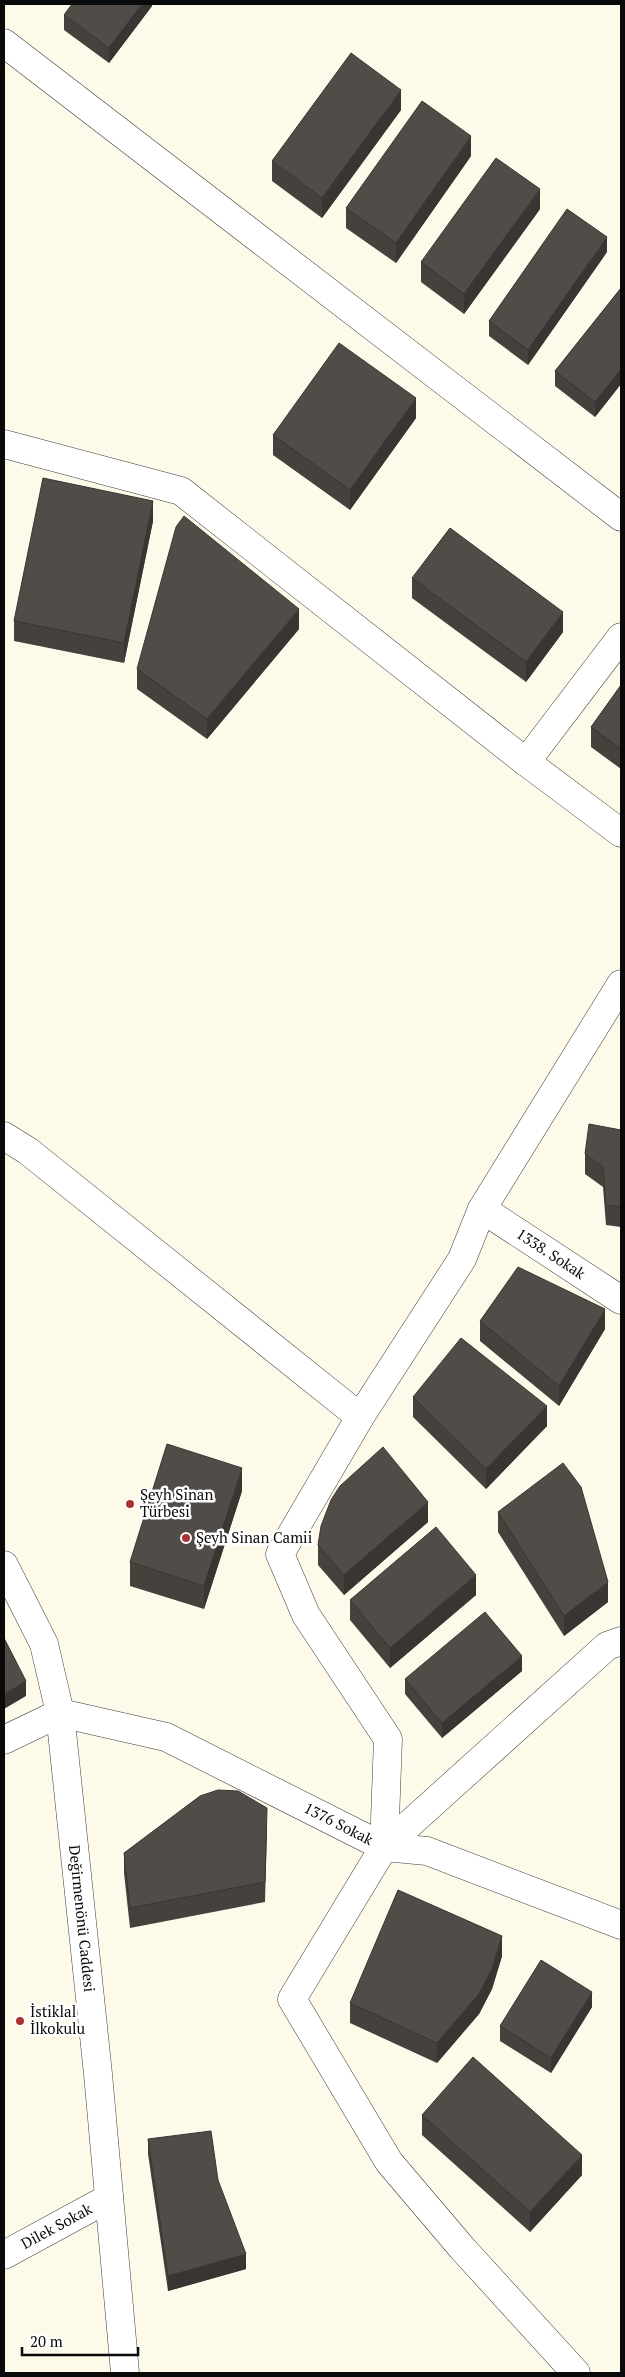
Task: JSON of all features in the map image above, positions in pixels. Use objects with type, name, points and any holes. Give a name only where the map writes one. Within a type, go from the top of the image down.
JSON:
[{"type":"street","points":[[4,43],[621,517]]},
{"type":"street","points":[[4,444],[181,492],[621,834]]},
{"type":"street","points":[[526,762],[621,637]]},
{"type":"street","points":[[384,1847],[388,1739],[306,1615],[280,1554],[360,1418],[462,1260],[482,1209],[621,984]]},
{"type":"street","points":[[4,1136],[28,1151],[360,1418]]},
{"type":"street","name":"1338. Sokak","points":[[482,1209],[621,1300]]},
{"type":"street","name":"Değirmenönü Caddesi","points":[[4,1565],[44,1644],[60,1713],[125,2373]]},
{"type":"street","points":[[576,2373],[462,2248],[389,2162],[292,1999],[384,1847],[607,1646],[621,1641]]},
{"type":"street","points":[[4,1740],[60,1713]]},
{"type":"street","name":"1376 Sokak","points":[[60,1713],[166,1737],[384,1847],[427,1851],[621,1925]]},
{"type":"street","name":"Dilek Sokak","points":[[4,2255],[109,2198]]},
{"type":"building","points":[[72,4],[142,4],[109,48],[64,15]]},
{"type":"building","points":[[351,53],[401,90],[322,198],[272,161]]},
{"type":"building","points":[[422,101],[471,136],[396,243],[346,208]]},
{"type":"building","points":[[496,158],[540,189],[464,294],[421,262]]},
{"type":"building","points":[[567,209],[607,237],[528,350],[489,321]]},
{"type":"building","points":[[621,288],[621,369],[595,402],[555,371]]},
{"type":"building","points":[[339,343],[416,398],[350,490],[273,435]]},
{"type":"building","points":[[43,478],[153,501],[124,643],[14,621]]},
{"type":"building","points":[[184,516],[299,609],[207,719],[137,669],[176,527]]},
{"type":"building","points":[[450,528],[563,612],[526,662],[412,578]]},
{"type":"building","points":[[621,685],[621,749],[591,727]]},
{"type":"building","points":[[589,1124],[621,1130],[621,1207],[606,1205],[603,1167],[585,1154]]},
{"type":"building","points":[[518,1267],[605,1309],[559,1386],[480,1321]]},
{"type":"building","points":[[461,1338],[547,1406],[486,1469],[413,1397]]},
{"type":"building","name":"Şeyh Sinan Camii","points":[[167,1444],[242,1468],[204,1586],[130,1562]]},
{"type":"building","points":[[383,1447],[428,1502],[344,1575],[318,1545],[321,1526],[331,1500],[340,1486]]},
{"type":"building","points":[[563,1463],[581,1487],[608,1582],[564,1616],[498,1512]]},
{"type":"building","points":[[436,1527],[476,1575],[390,1648],[350,1600]]},
{"type":"building","points":[[485,1612],[522,1656],[442,1723],[405,1679]]},
{"type":"building","points":[[4,1638],[26,1681],[4,1694]]},
{"type":"building","points":[[218,1790],[238,1791],[267,1808],[265,1882],[130,1908],[124,1853],[200,1796]]},
{"type":"building","points":[[398,1890],[502,1936],[492,1969],[479,1994],[437,2043],[350,2003]]},
{"type":"building","points":[[541,1960],[592,1992],[551,2058],[500,2026]]},
{"type":"building","points":[[473,2057],[582,2155],[530,2212],[422,2115]]},
{"type":"building","points":[[211,2131],[218,2180],[246,2254],[168,2276],[148,2139]]},
{"type":"place","name":"Şeyh Sinan Türbesi","points":[[130,1504]]},
{"type":"place","name":"Şeyh Sinan Camii","points":[[186,1538]]},
{"type":"place","name":"İstiklal İlkokulu","points":[[20,2021]]}]
